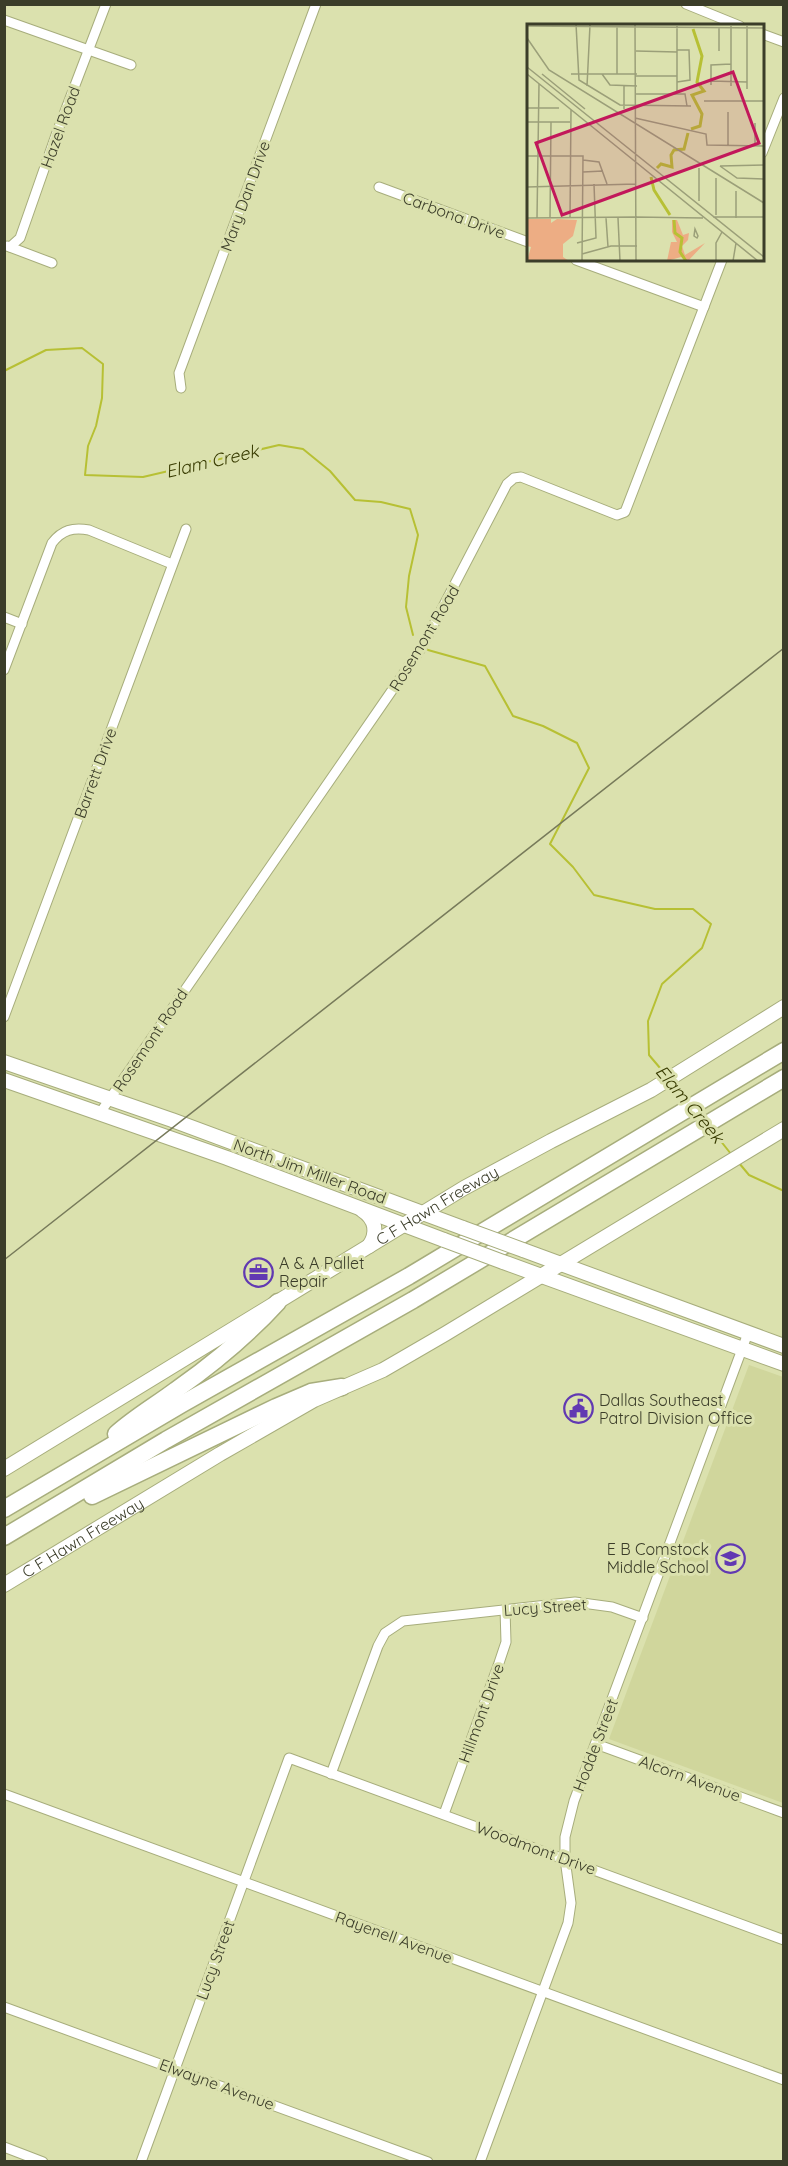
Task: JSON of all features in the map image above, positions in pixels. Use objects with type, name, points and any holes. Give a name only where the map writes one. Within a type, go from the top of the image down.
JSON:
[{"type":"highway","points":[[4,1509],[263,1357],[409,1276],[783,1051]]},
{"type":"highway","points":[[4,1537],[275,1376],[413,1300],[783,1078]]},
{"type":"highway","points":[[92,1457],[133,1419],[174,1392],[251,1332],[278,1302]]},
{"type":"highway","points":[[57,1505],[84,1499],[241,1423],[311,1392],[342,1387]]},
{"type":"main road","name":"C F Hawn Freeway","points":[[4,1469],[423,1213],[496,1170],[651,1090],[783,1007]]},
{"type":"main road","name":"North Jim Miller Road","points":[[4,1062],[188,1126],[783,1346]]},
{"type":"main road","name":"North Jim Miller Road","points":[[4,1080],[353,1204],[503,1262],[783,1364]]},
{"type":"main road","name":"C F Hawn Freeway","points":[[4,1585],[220,1454],[314,1401],[382,1370],[783,1129]]},
{"type":"main road","points":[[353,1204],[372,1219],[374,1233],[369,1246]]},
{"type":"main road","points":[[608,1301],[613,1283]]},
{"type":"main road","points":[[670,1323],[676,1307]]},
{"type":"street","name":"Hazel Road","points":[[7,246],[20,238],[106,4]]},
{"type":"street","name":"Mary Dan Drive","points":[[181,388],[179,373],[316,4]]},
{"type":"street","points":[[686,4],[735,24]]},
{"type":"street","points":[[4,20],[131,65]]},
{"type":"street","points":[[764,35],[783,42]]},
{"type":"street","points":[[764,148],[783,98]]},
{"type":"street","name":"Carbona Drive","points":[[379,187],[527,242]]},
{"type":"street","points":[[7,246],[52,263]]},
{"type":"street","points":[[579,261],[704,307]]},
{"type":"street","name":"Rosemont Road","points":[[100,1113],[422,647],[507,484],[514,477],[521,477],[618,515],[625,512],[722,261]]},
{"type":"street","points":[[4,670],[52,543],[58,535],[78,528],[89,530],[172,564]]},
{"type":"street","name":"Barrett Drive","points":[[4,1017],[186,529]]},
{"type":"street","points":[[4,617],[22,624]]},
{"type":"street","name":"Hodde Street","points":[[480,2162],[568,1923],[571,1904],[565,1859],[565,1837],[570,1814],[748,1334]]},
{"type":"street","name":"Lucy Street","points":[[331,1774],[378,1646],[385,1633],[403,1621],[575,1602],[612,1607],[643,1618]]},
{"type":"street","name":"Hillmont Drive","points":[[444,1814],[500,1663],[506,1642],[505,1609]]},
{"type":"street","name":"Alcorn Avenue","points":[[597,1744],[783,1813]]},
{"type":"street","name":"Lucy Street","points":[[141,2162],[289,1758]]},
{"type":"street","name":"Woodmont Drive","points":[[289,1758],[783,1940]]},
{"type":"street","name":"Rayenell Avenue","points":[[4,1794],[783,2080]]},
{"type":"street","name":"Elwayne Avenue","points":[[4,2007],[428,2162]]},
{"type":"street","points":[[4,2147],[43,2162]]},
{"type":"shaded area","name":"E B Comstock Middle School","points":[[749,1365],[783,1377],[783,1803],[609,1739]]},
{"type":"waterway","name":"Elam Creek","points":[[4,371],[46,350],[82,348],[103,364],[102,398],[96,426],[88,446],[85,475],[143,477],[279,445],[303,449],[330,471],[355,500],[381,502],[410,509],[418,535],[409,576],[406,607],[413,635]]},
{"type":"waterway","name":"Elam Creek","points":[[428,650],[485,666],[513,716],[543,726],[577,743],[589,768],[550,844],[573,867],[594,895],[655,909],[693,909],[711,924],[702,948],[662,984],[648,1021],[649,1055],[666,1075]]},
{"type":"waterway","name":"Elam Creek","points":[[672,1082],[687,1101]]},
{"type":"waterway","name":"Elam Creek","points":[[712,1130],[731,1154]]},
{"type":"waterway","name":"Elam Creek","points":[[739,1163],[749,1175],[784,1191]]},
{"type":"tram line","points":[[4,1260],[784,648]]},
{"type":"place","name":"A & A Pallet Repair","points":[[258,1272]]},
{"type":"place","name":"Dallas Southeast Patrol Division Office","points":[[578,1409]]},
{"type":"place","name":"E B Comstock Middle School","points":[[730,1558]]}]
